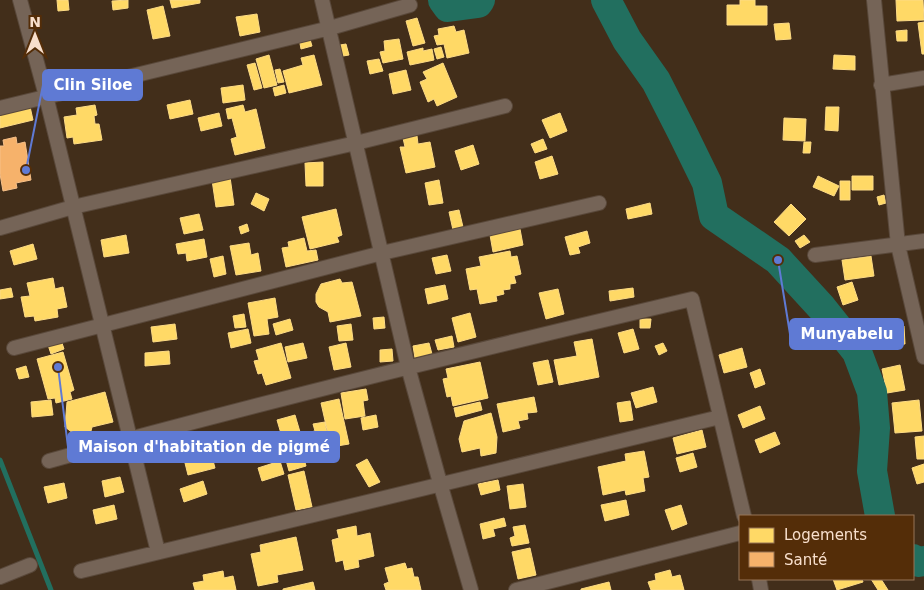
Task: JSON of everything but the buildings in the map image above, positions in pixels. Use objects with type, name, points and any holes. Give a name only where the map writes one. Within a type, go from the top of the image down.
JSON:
[{"type":"street","points":[[20,0],[46,96],[158,552]]},
{"type":"street","points":[[322,0],[408,367],[471,590]]},
{"type":"street","points":[[874,0],[898,245],[924,357]]},
{"type":"street","points":[[0,108],[330,28],[410,5]]},
{"type":"street","points":[[881,85],[924,78]]},
{"type":"street","points":[[0,228],[73,207],[356,143],[505,106]]},
{"type":"street","points":[[14,348],[382,253],[598,202]]},
{"type":"street","points":[[815,255],[924,241]]},
{"type":"street","points":[[49,461],[408,367],[692,299],[744,515]]},
{"type":"street","points":[[82,571],[720,416]]},
{"type":"street","points":[[516,590],[739,533]]},
{"type":"street","points":[[0,577],[30,566]]},
{"type":"waterway","points":[[443,0],[448,7],[478,3],[480,0]]},
{"type":"waterway","points":[[606,0],[627,40],[656,81],[682,132],[707,183],[714,216],[778,260],[822,308],[857,352],[872,392],[875,428],[872,471],[880,515]]},
{"type":"waterway","points":[[0,460],[51,590]]},
{"type":"waterway","points":[[914,560],[918,562],[924,561]]},
{"type":"place","name":"Clin Siloe","points":[[26,170]]},
{"type":"place","name":"Munyabelu","points":[[778,260]]},
{"type":"place","name":"Maison d'habitation de pigmé","points":[[58,367]]}]
